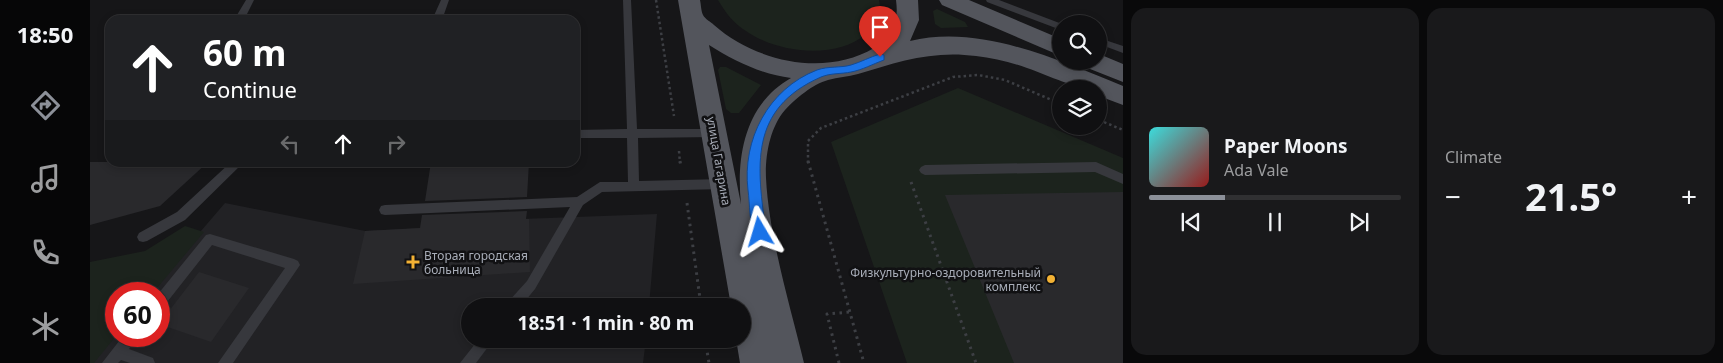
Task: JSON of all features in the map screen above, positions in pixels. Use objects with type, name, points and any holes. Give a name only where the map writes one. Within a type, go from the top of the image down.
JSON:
[{"type":"main road","points":[[880,57],[899,41],[908,24],[909,8],[907,0]]},
{"type":"main road","points":[[960,2],[1052,44]]},
{"type":"main road","points":[[692,9],[708,35],[730,49],[757,61],[784,68],[820,73],[852,68],[906,48],[932,45],[959,45],[997,50],[1042,64],[1123,96]]},
{"type":"main road","name":"улица Гагарина","points":[[692,9],[757,363]]},
{"type":"main road","points":[[1107,67],[1123,73]]},
{"type":"main road","points":[[787,363],[760,232],[752,177],[756,144],[764,122],[776,104],[794,88],[820,73]]},
{"type":"lane","points":[[242,15],[250,0]]},
{"type":"lane","points":[[439,15],[445,0]]},
{"type":"lane","points":[[627,0],[634,185]]},
{"type":"lane","points":[[990,0],[1052,24]]},
{"type":"lane","points":[[1107,44],[1123,50]]},
{"type":"lane","points":[[580,134],[714,133]]},
{"type":"lane","points":[[143,237],[181,216],[234,167]]},
{"type":"lane","points":[[925,170],[1096,167],[1123,179]]},
{"type":"lane","points":[[520,298],[531,285],[579,202],[600,187],[724,184]]},
{"type":"lane","points":[[385,210],[579,202]]},
{"type":"lane","points":[[170,288],[210,239],[294,265],[225,363]]},
{"type":"lane","points":[[109,363],[122,347]]},
{"type":"lane","points":[[467,363],[480,348]]},
{"type":"lane","points":[[118,352],[148,363]]},
{"type":"path","points":[[656,0],[674,116]]},
{"type":"path","points":[[864,363],[808,159],[808,141],[821,128],[953,76],[978,75],[1004,80],[1052,100]]},
{"type":"path","points":[[1107,123],[1123,130]]},
{"type":"path","points":[[678,142],[683,175]]},
{"type":"path","points":[[925,170],[912,174],[911,184],[976,363]]},
{"type":"path","points":[[686,196],[700,298]]},
{"type":"path","points":[[839,363],[827,314],[850,312]]},
{"type":"path","points":[[706,348],[708,363]]},
{"type":"shaded area","points":[[718,0],[879,0],[880,10],[878,19],[873,27],[854,42],[839,48],[806,50],[790,48],[759,39],[741,28]]},
{"type":"shaded area","points":[[937,9],[965,22],[968,27],[941,28],[935,24],[933,11]]},
{"type":"shaded area","points":[[720,67],[726,67],[761,85],[739,113],[731,113],[726,109],[718,70]]},
{"type":"shaded area","points":[[958,88],[1052,128],[1052,135],[1069,135],[1123,158],[1123,363],[907,363],[831,142]]},
{"type":"shaded area","name":"Вторая городская больница","points":[[225,203],[365,231],[465,226],[466,221],[657,214],[650,298],[461,298],[461,348],[645,348],[643,363],[90,363],[105,347],[170,347],[170,282],[157,282]]},
{"type":"shaded area","points":[[185,226],[204,232],[162,282],[105,282],[105,347],[107,347],[94,363],[90,363],[90,262],[145,251]]},
{"type":"building","points":[[90,162],[105,162],[105,167],[203,167],[160,206],[90,225]]},
{"type":"building","points":[[430,167],[529,167],[527,197],[425,201]]},
{"type":"building","name":"Физкультурно-оздоровительный комплекс","points":[[1123,192],[1123,363],[1014,363],[945,195]]},
{"type":"building","points":[[527,211],[526,219],[529,219],[530,272],[353,284],[365,231],[420,228],[422,215]]},
{"type":"building","points":[[199,272],[249,288],[211,342],[170,328],[170,310]]},
{"type":"place","name":"Вторая городская больница","points":[[413,262]]},
{"type":"place","name":"Физкультурно-оздоровительный комплекс","points":[[1051,279]]},
{"type":"route","points":[[760,232],[752,177],[756,144],[764,122],[776,104],[794,88],[820,73],[852,68],[880,57]]}]
